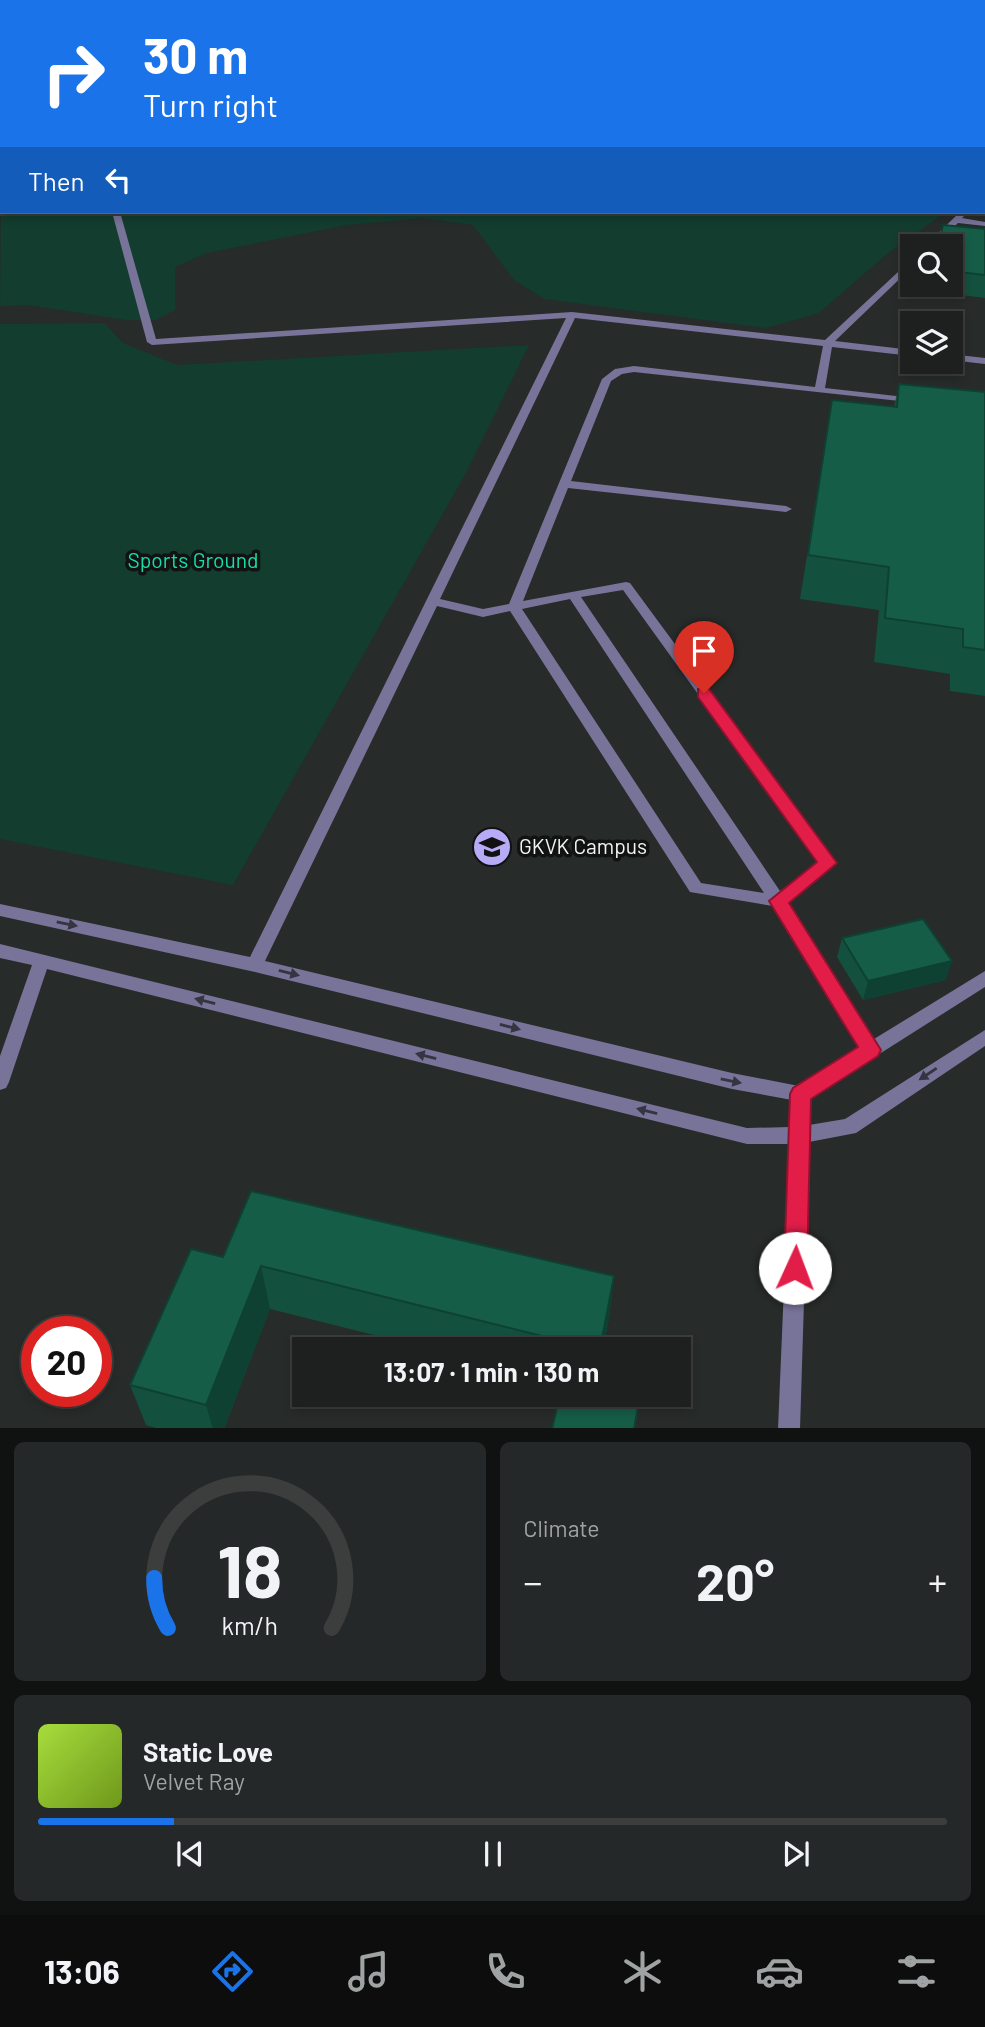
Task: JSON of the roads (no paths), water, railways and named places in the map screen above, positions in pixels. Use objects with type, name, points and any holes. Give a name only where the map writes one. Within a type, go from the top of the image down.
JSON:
[{"type":"lane","points":[[117,214],[152,342],[572,315],[900,352]]},
{"type":"lane","points":[[941,234],[962,214]]},
{"type":"lane","points":[[955,220],[985,224]]},
{"type":"lane","points":[[819,390],[828,343],[900,274]]},
{"type":"lane","points":[[255,964],[572,315]]},
{"type":"lane","points":[[963,358],[985,361]]},
{"type":"lane","points":[[514,607],[607,379],[619,371],[634,369],[930,402]]},
{"type":"lane","points":[[565,484],[786,509]]},
{"type":"lane","points":[[432,601],[483,613],[573,595],[626,586],[828,863],[778,901],[696,888],[514,607]]},
{"type":"lane","points":[[573,595],[778,901],[871,1050]]},
{"type":"lane","points":[[0,910],[255,964],[732,1081],[801,1094],[985,978]]},
{"type":"lane","points":[[0,951],[747,1136],[801,1135],[849,1127],[985,1037]]},
{"type":"lane","points":[[0,1082],[42,960]]},
{"type":"lane","points":[[789,1428],[801,1094]]},
{"type":"place","name":"GKVK Campus","points":[[492,847]]},
{"type":"park label","name":"Sports Ground","points":[[193,561]]}]
